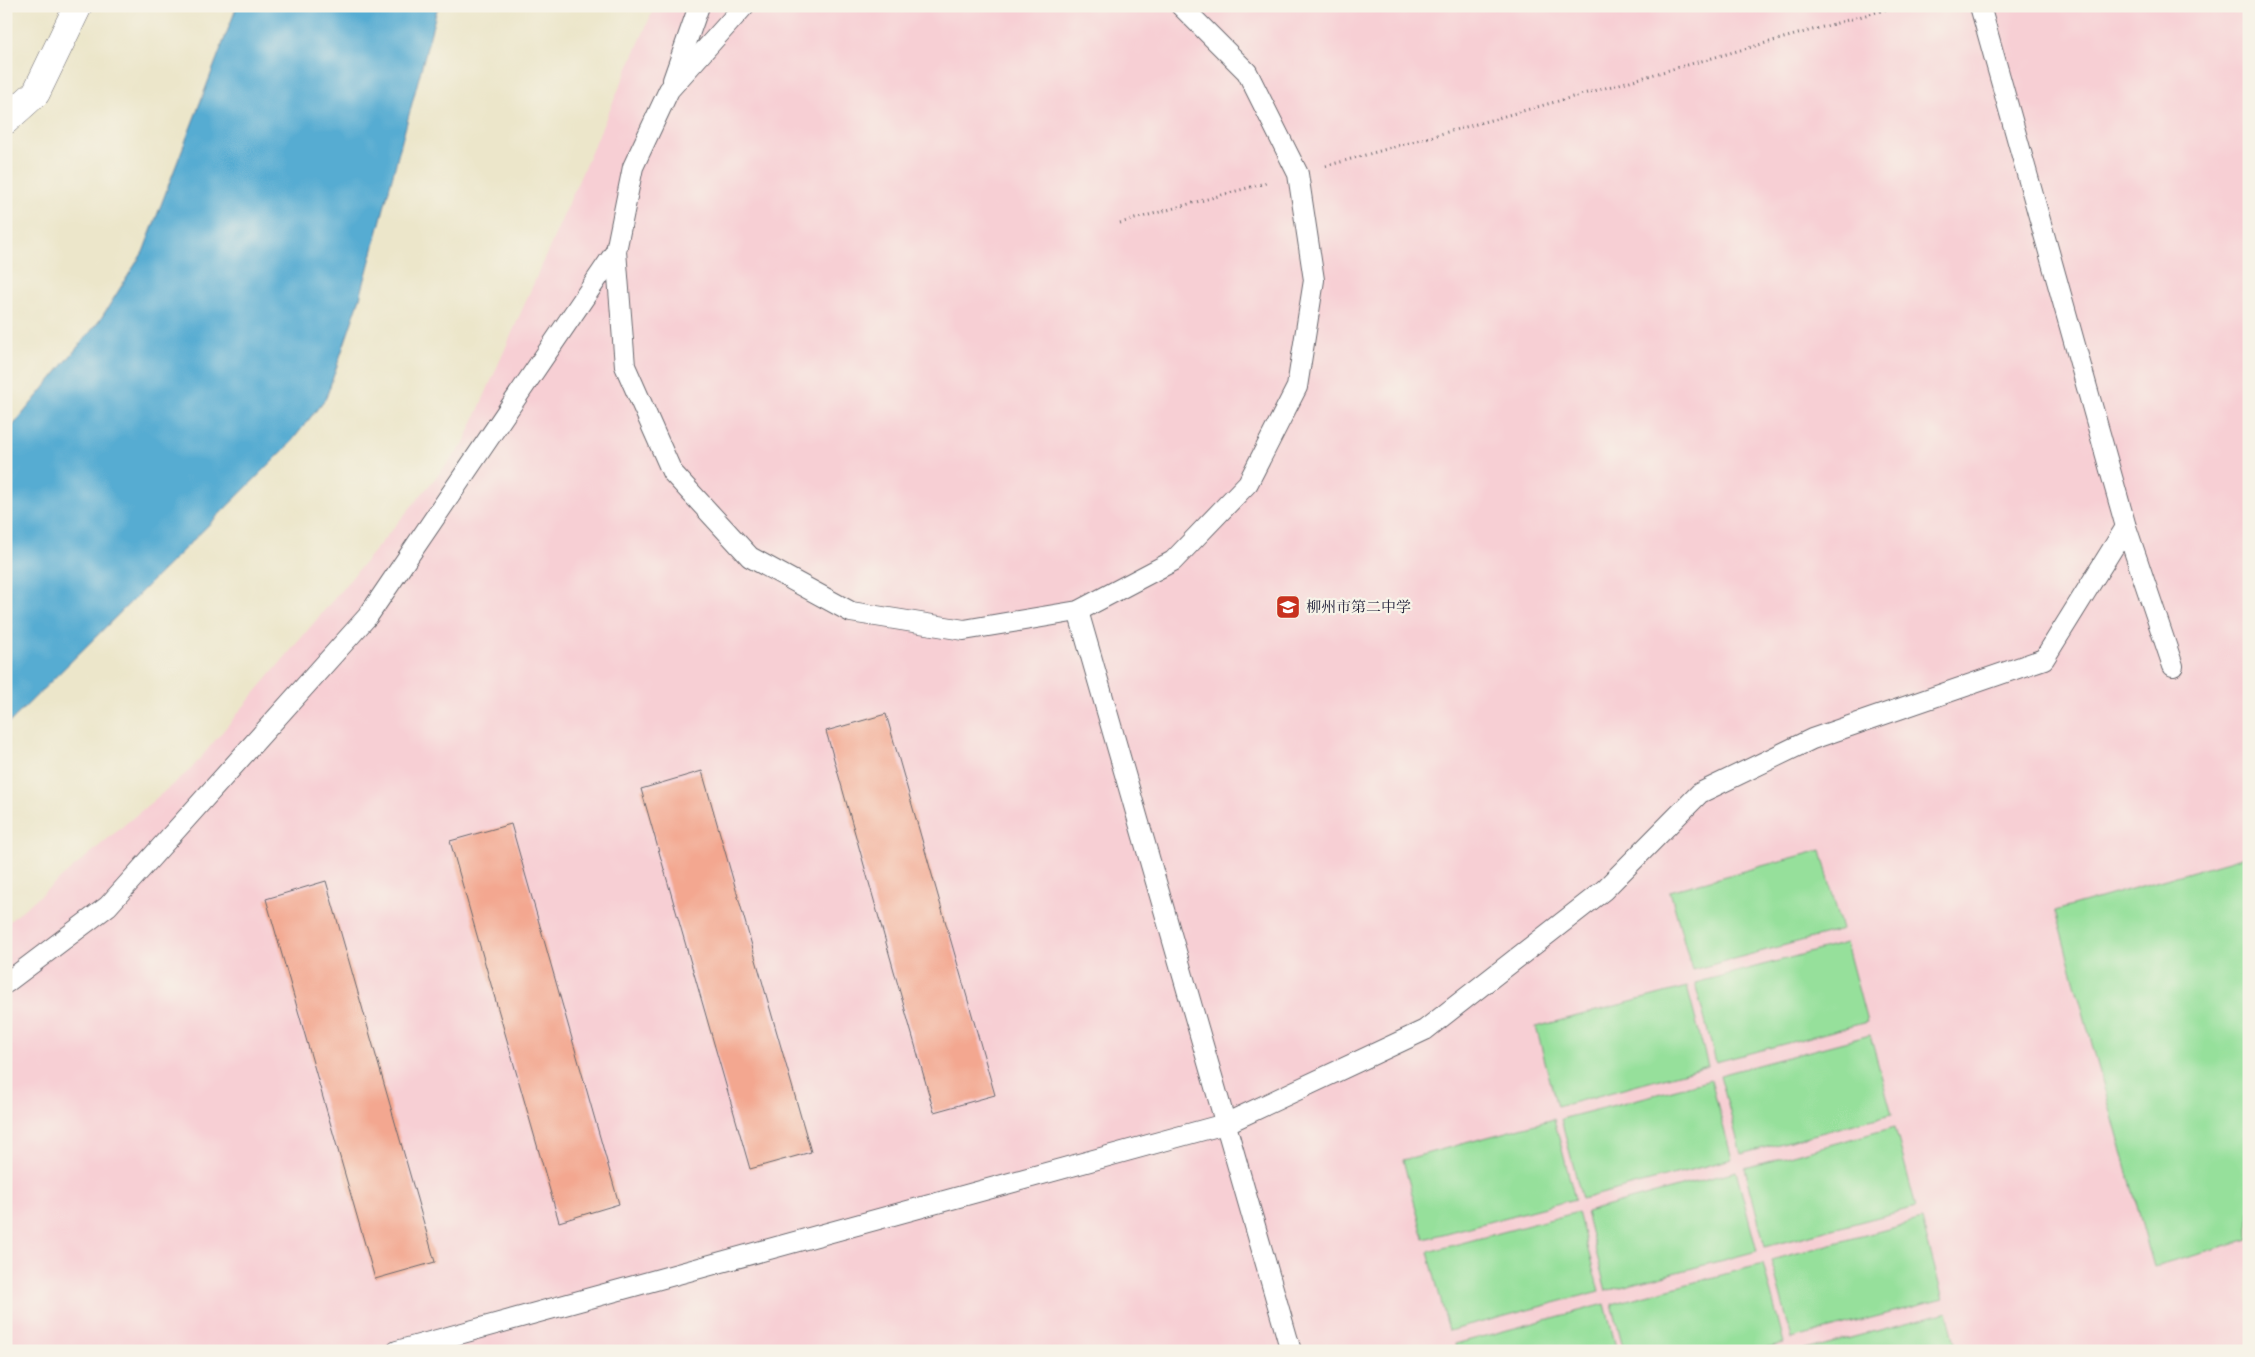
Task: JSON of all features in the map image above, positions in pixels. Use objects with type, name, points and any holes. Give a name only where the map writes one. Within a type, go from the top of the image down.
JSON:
[{"type":"street","points":[[6,120],[36,93],[78,6]]},
{"type":"lane","points":[[699,6],[669,90],[632,167],[616,251],[625,366],[672,472],[750,557],[851,612],[964,630],[1078,611],[1173,561],[1248,483],[1296,387],[1314,280],[1298,174],[1247,72],[1181,6]]},
{"type":"lane","points":[[669,90],[744,6]]},
{"type":"lane","points":[[1980,6],[2126,527],[2173,666]]},
{"type":"lane","points":[[6,983],[108,906],[368,616],[616,251]]},
{"type":"lane","points":[[397,1351],[1226,1124],[1425,1030],[1604,890],[1700,793],[1812,739],[2044,659],[2126,527]]},
{"type":"lane","points":[[1078,611],[1290,1351]]},
{"type":"path","points":[[1120,223],[1898,6]]},
{"type":"shaded area","name":"柳州市第二中学","points":[[655,6],[2249,6],[2249,1351],[6,1351],[6,924],[191,769],[463,445]]},
{"type":"green space","points":[[1821,850],[1842,930],[1692,970],[1670,891]]},
{"type":"green space","points":[[2249,855],[2249,1240],[2154,1267],[2055,911]]},
{"type":"green space","points":[[1846,943],[1867,1022],[1716,1062],[1695,983]]},
{"type":"green space","points":[[1687,987],[1708,1066],[1557,1107],[1536,1027]]},
{"type":"green space","points":[[1870,1035],[1892,1114],[1741,1154],[1720,1075]]},
{"type":"green space","points":[[1711,1080],[1732,1159],[1582,1199],[1561,1119]]},
{"type":"green space","points":[[1554,1119],[1575,1199],[1424,1239],[1403,1160]]},
{"type":"green space","points":[[1895,1127],[1916,1207],[1765,1247],[1745,1168]]},
{"type":"green space","points":[[1736,1171],[1757,1251],[1606,1291],[1586,1212]]},
{"type":"green space","points":[[1578,1212],[1599,1291],[1449,1331],[1428,1252]]},
{"type":"green space","points":[[1922,1220],[1943,1299],[1792,1339],[1771,1260]]},
{"type":"green space","points":[[1763,1264],[1784,1343],[1757,1351],[1624,1351],[1612,1304]]},
{"type":"green space","points":[[1605,1304],[1617,1351],[1456,1351],[1455,1344]]},
{"type":"green space","points":[[1947,1312],[1957,1351],[1802,1351]]},
{"type":"water","points":[[237,6],[438,6],[360,298],[326,398],[287,447],[6,726],[6,434],[100,320],[143,252]]},
{"type":"building","points":[[886,714],[995,1095],[934,1112],[826,731]]},
{"type":"building","points":[[702,771],[811,1152],[750,1169],[641,789]]},
{"type":"building","points":[[511,824],[619,1204],[559,1222],[450,841]]},
{"type":"building","points":[[326,881],[435,1262],[375,1279],[266,899]]},
{"type":"place","name":"柳州市第二中学","points":[[1288,607]]}]
